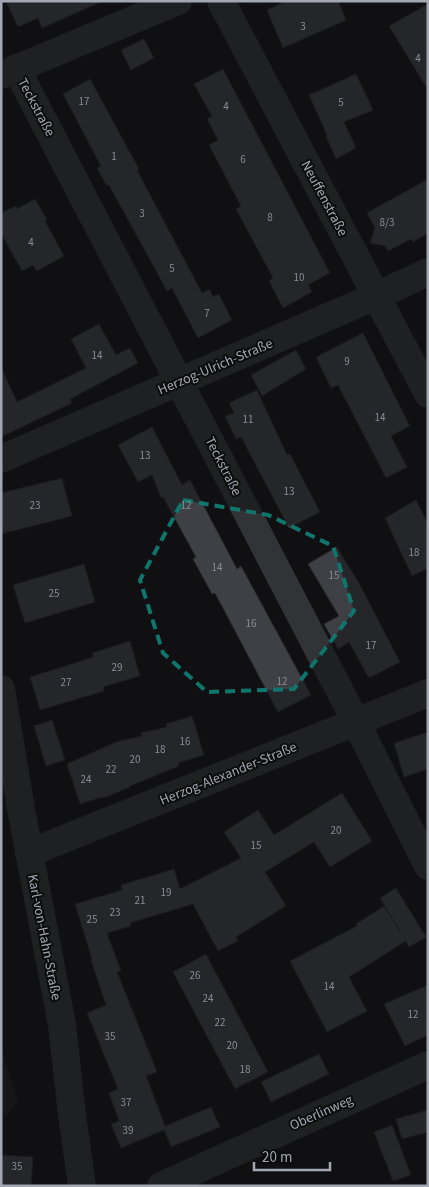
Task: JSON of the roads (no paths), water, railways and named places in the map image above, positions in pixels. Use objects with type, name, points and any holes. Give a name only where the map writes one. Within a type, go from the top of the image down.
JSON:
[{"type":"street","points":[[9,71],[178,1]]},
{"type":"street","name":"Neuffenstraße","points":[[221,1],[428,394]]},
{"type":"street","name":"Teckstraße","points":[[9,71],[180,381],[428,866]]},
{"type":"street","name":"Herzog-Ulrich-Straße","points":[[1,459],[428,272]]},
{"type":"street","name":"Karl-von-Hahn-Straße","points":[[1,689],[29,853],[62,1025],[82,1186]]},
{"type":"street","name":"Herzog-Alexander-Straße","points":[[29,853],[428,693]]},
{"type":"street","name":"Oberlinweg","points":[[161,1186],[428,1065]]}]
